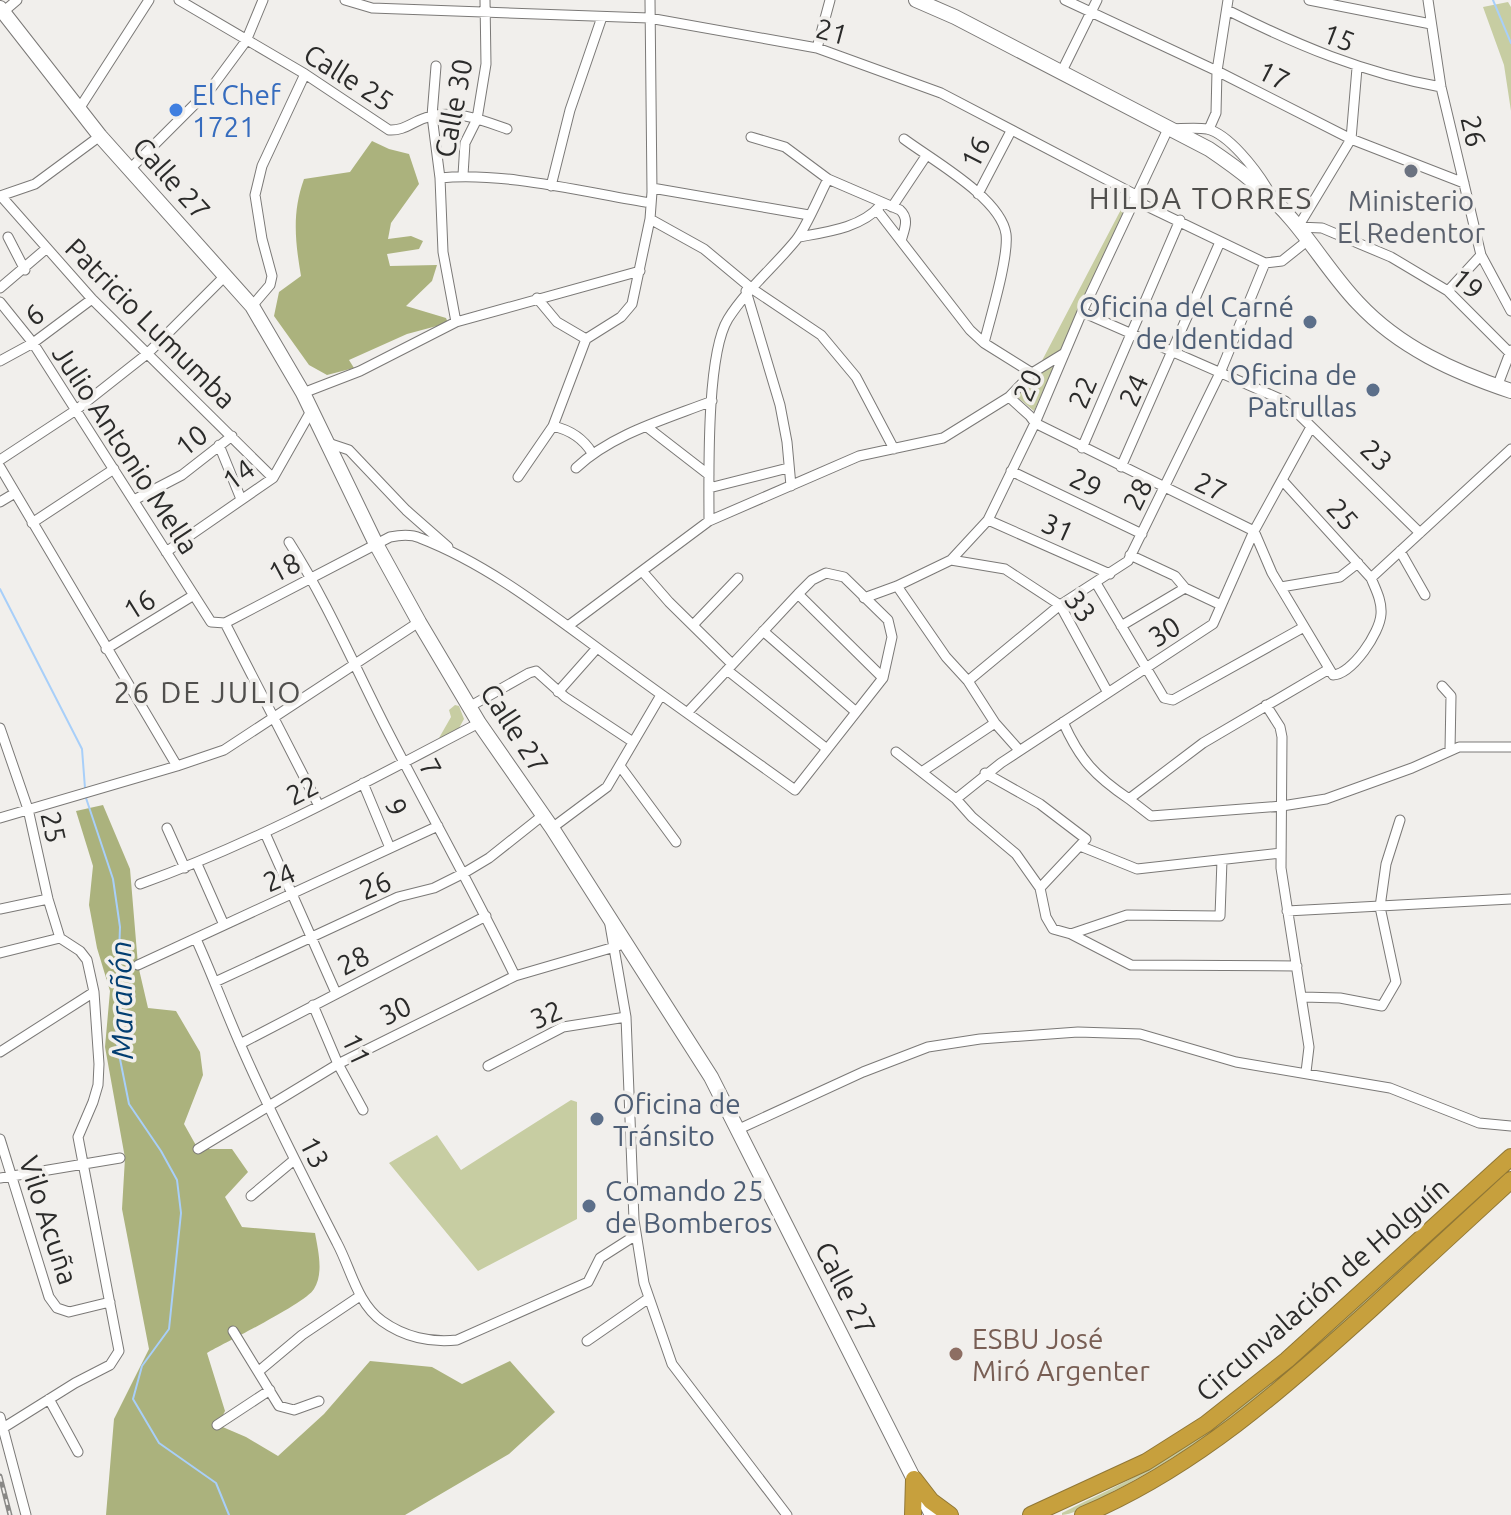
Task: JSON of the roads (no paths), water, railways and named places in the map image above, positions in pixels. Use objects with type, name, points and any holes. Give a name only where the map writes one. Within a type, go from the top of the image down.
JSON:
[{"type":"highway","name":"Circunvalación de Holguín","points":[[1031,1515],[1146,1462],[1206,1424],[1287,1360],[1511,1157]]},
{"type":"highway","name":"Circunvalación de Holguín","points":[[1083,1515],[1155,1479],[1218,1438],[1300,1374],[1511,1180]]},
{"type":"highway","points":[[913,1515],[914,1479]]},
{"type":"highway","points":[[914,1479],[931,1501],[950,1515]]},
{"type":"main road","points":[[916,0],[955,17],[1209,149],[1239,169],[1277,204],[1359,304],[1412,348],[1438,363],[1504,389]]},
{"type":"main road","name":"Calle 27","points":[[1,10],[100,136],[252,306],[303,393],[376,544],[469,707],[607,914],[621,945],[711,1077],[932,1515]]},
{"type":"street","points":[[1,10],[17,0]]},
{"type":"street","points":[[79,109],[149,0]]},
{"type":"street","name":"Calle 25","points":[[179,0],[305,74],[389,130],[400,130],[432,116],[454,115],[507,129]]},
{"type":"street","points":[[129,170],[212,87],[246,41],[263,0]]},
{"type":"street","name":"21","points":[[345,0],[372,8],[485,5],[602,17],[649,18],[817,48],[941,93],[1135,198],[1265,263]]},
{"type":"street","points":[[518,477],[553,426],[586,339],[628,312],[640,271],[650,219],[652,188],[650,0]]},
{"type":"street","points":[[817,48],[830,0]]},
{"type":"street","name":"17","points":[[1065,0],[1217,71],[1351,139],[1464,183]]},
{"type":"street","points":[[1061,73],[1097,0]]},
{"type":"street","points":[[1309,0],[1431,24]]},
{"type":"street","name":"26","points":[[1428,0],[1441,87],[1481,255],[1511,311]]},
{"type":"street","name":"Calle 30","points":[[463,175],[465,143],[477,119],[486,64],[485,5]]},
{"type":"street","points":[[1209,129],[1216,113],[1217,71],[1227,5]]},
{"type":"street","name":"15","points":[[1227,5],[1286,40],[1357,68],[1441,87]]},
{"type":"street","points":[[551,186],[570,110],[602,17]]},
{"type":"street","points":[[436,66],[432,116],[440,178],[443,252],[456,322]]},
{"type":"street","points":[[1298,227],[1351,139],[1357,68]]},
{"type":"street","points":[[252,306],[270,285],[272,276],[255,195],[262,166],[305,74]]},
{"type":"street","points":[[1168,129],[1209,129],[1228,142],[1255,169],[1277,204]]},
{"type":"street","name":"20","points":[[864,598],[951,560],[988,520],[1168,129]]},
{"type":"street","name":"16","points":[[978,194],[1011,131]]},
{"type":"street","points":[[0,196],[35,184],[100,136]]},
{"type":"street","points":[[751,137],[785,147],[828,179],[879,207],[901,241],[970,330],[984,343],[1032,373]]},
{"type":"street","points":[[904,139],[978,194],[996,211],[1007,236],[984,343]]},
{"type":"street","points":[[892,207],[926,156]]},
{"type":"street","points":[[440,178],[463,175],[651,203]]},
{"type":"street","points":[[709,521],[712,401],[722,332],[747,289],[799,237],[828,179]]},
{"type":"street","points":[[652,188],[809,215]]},
{"type":"street","name":"Patricio Lumumba","points":[[0,196],[92,299],[273,478]]},
{"type":"street","points":[[799,237],[836,230],[879,207],[892,207],[906,217],[901,241]]},
{"type":"street","points":[[650,219],[704,249],[747,289],[808,324],[856,377],[894,449]]},
{"type":"street","name":"22","points":[[1082,448],[1180,220]]},
{"type":"street","name":"19","points":[[1298,227],[1322,228],[1391,257],[1448,291],[1511,352]]},
{"type":"street","points":[[8,237],[25,270]]},
{"type":"street","points":[[1265,263],[1282,261],[1307,241]]},
{"type":"street","name":"24","points":[[1121,467],[1220,242]]},
{"type":"street","points":[[0,288],[25,270],[47,248]]},
{"type":"street","points":[[1448,291],[1481,255]]},
{"type":"street","name":"28","points":[[968,681],[1060,605],[1128,561],[1220,373],[1265,263]]},
{"type":"street","points":[[303,393],[360,371],[456,322],[640,271]]},
{"type":"street","points":[[0,460],[76,410],[147,354],[225,276]]},
{"type":"street","points":[[747,289],[780,405],[791,486]]},
{"type":"street","points":[[537,298],[557,322],[586,339]]},
{"type":"street","name":"6","points":[[0,361],[33,343],[92,299]]},
{"type":"street","name":"Julio Antonio Mella","points":[[0,302],[33,343],[211,622],[225,623]]},
{"type":"street","name":"23","points":[[1082,312],[1285,401],[1420,533]]},
{"type":"street","points":[[1504,389],[1511,352]]},
{"type":"street","points":[[568,626],[709,521],[859,456],[943,438],[1009,397],[1032,373],[1064,353]]},
{"type":"street","name":"27","points":[[1009,397],[1035,423],[1254,531]]},
{"type":"street","points":[[576,468],[592,453],[712,401]]},
{"type":"street","name":"14","points":[[166,552],[273,478],[311,411]]},
{"type":"street","points":[[553,426],[566,429],[592,453]]},
{"type":"street","points":[[647,427],[709,475]]},
{"type":"street","name":"30","points":[[956,799],[985,773],[1213,624],[1254,531],[1311,427]]},
{"type":"street","name":"10","points":[[134,500],[182,475],[232,436]]},
{"type":"street","points":[[325,442],[349,450],[406,510],[457,555],[568,626],[661,695],[795,790],[883,678],[892,637],[888,620],[844,577],[826,573],[812,580],[798,594],[687,713]]},
{"type":"street","points":[[219,445],[241,499]]},
{"type":"street","points":[[1129,799],[1203,743],[1266,705],[1331,672],[1342,674],[1351,667],[1377,630],[1381,609],[1371,578],[1511,449]]},
{"type":"street","points":[[0,467],[177,766]]},
{"type":"street","points":[[709,488],[788,468]]},
{"type":"street","points":[[32,523],[114,469]]},
{"type":"street","name":"29","points":[[1011,471],[1142,534]]},
{"type":"street","name":"25","points":[[1282,480],[1371,578]]},
{"type":"street","points":[[0,502],[15,493]]},
{"type":"street","name":"31","points":[[988,520],[1110,574]]},
{"type":"street","points":[[1254,531],[1281,587],[1331,672]]},
{"type":"street","name":"18","points":[[225,623],[399,535],[414,536],[457,555]]},
{"type":"street","name":"7","points":[[289,542],[312,577],[354,665],[515,976]]},
{"type":"street","points":[[1400,551],[1425,595]]},
{"type":"street","points":[[1130,555],[1175,576],[1185,588],[1221,605]]},
{"type":"street","name":"33","points":[[951,560],[1005,569],[1060,605],[1107,691]]},
{"type":"street","points":[[1281,587],[1340,577],[1358,563]]},
{"type":"street","points":[[642,571],[730,667],[827,749]]},
{"type":"street","points":[[693,625],[738,578]]},
{"type":"street","points":[[1096,583],[1164,698],[1173,700],[1304,627]]},
{"type":"street","points":[[897,586],[946,657],[968,681],[995,723],[1019,750]]},
{"type":"street","points":[[1121,626],[1185,588]]},
{"type":"street","points":[[798,594],[883,678]]},
{"type":"street","name":"16","points":[[106,649],[194,595]]},
{"type":"street","points":[[0,818],[224,750],[419,622]]},
{"type":"street","points":[[225,623],[319,806]]},
{"type":"street","points":[[763,631],[856,712]]},
{"type":"street","points":[[558,692],[597,648]]},
{"type":"street","points":[[469,707],[536,671],[558,692],[633,742]]},
{"type":"street","points":[[1442,686],[1451,696],[1450,750]]},
{"type":"street","name":"26","points":[[215,982],[398,897],[434,888],[607,787],[661,695]]},
{"type":"street","points":[[1266,705],[1282,732],[1281,853],[1309,1047],[1306,1072]]},
{"type":"street","points":[[1063,722],[1085,764],[1151,816],[1282,806],[1326,799],[1354,791],[1459,747],[1511,747]]},
{"type":"street","name":"22","points":[[140,884],[197,864],[265,833],[479,723]]},
{"type":"street","points":[[923,771],[995,723]]},
{"type":"street","name":"25","points":[[0,728],[28,809],[60,938]]},
{"type":"street","points":[[896,752],[956,799],[972,817],[1016,854],[1040,888],[1046,917],[1053,929],[1071,934],[1131,965],[1297,966]]},
{"type":"street","points":[[620,766],[676,842]]},
{"type":"street","points":[[985,773],[1040,804],[1086,839],[1040,888]]},
{"type":"street","name":"9","points":[[363,783],[390,848]]},
{"type":"street","points":[[1303,997],[1340,998],[1382,1006],[1396,982],[1380,907],[1386,864],[1400,820]]},
{"type":"street","name":"24","points":[[138,965],[438,826]]},
{"type":"street","points":[[167,828],[185,868]]},
{"type":"street","points":[[265,833],[336,993]]},
{"type":"street","points":[[1080,846],[1137,869],[1281,853]]},
{"type":"street","points":[[1071,934],[1127,915],[1220,916],[1222,860]]},
{"type":"street","points":[[197,864],[224,925]]},
{"type":"street","points":[[0,909],[48,899]]},
{"type":"street","points":[[1287,911],[1511,899]]},
{"type":"street","name":"28","points":[[240,1044],[486,916]]},
{"type":"street","points":[[0,953],[60,938],[80,951],[87,960],[94,992],[99,1064],[93,1102],[78,1137],[119,1351],[110,1365],[1,1423],[26,1515]]},
{"type":"street","name":"13","points":[[196,939],[240,1044],[294,1160],[342,1252],[360,1296],[382,1321],[415,1338],[440,1342],[457,1340],[588,1282],[600,1258],[636,1235]]},
{"type":"street","points":[[621,945],[636,1235],[649,1298],[672,1364],[787,1515]]},
{"type":"street","name":"30","points":[[198,1149],[338,1064],[515,976],[621,945]]},
{"type":"street","points":[[0,1052],[94,992]]},
{"type":"street","name":"11","points":[[313,1005],[338,1064],[363,1110]]},
{"type":"street","name":"32","points":[[488,1066],[563,1027],[626,1017]]},
{"type":"street","points":[[739,1129],[863,1072],[928,1047],[980,1039],[1078,1032],[1140,1034],[1236,1062],[1390,1088],[1479,1123],[1511,1126]]},
{"type":"street","name":"Vilo Acuña","points":[[0,1139],[5,1177],[49,1297],[57,1308],[69,1312],[110,1302]]},
{"type":"street","points":[[5,1177],[120,1158]]},
{"type":"street","points":[[251,1196],[294,1160]]},
{"type":"street","points":[[259,1371],[302,1335],[360,1296]]},
{"type":"street","points":[[587,1341],[649,1298]]},
{"type":"street","points":[[233,1331],[279,1406],[294,1410],[319,1401]]},
{"type":"street","points":[[217,1425],[270,1390]]},
{"type":"street","points":[[49,1399],[78,1452]]},
{"type":"waterway","points":[[1493,0],[1511,43]]},
{"type":"waterway","name":"Marañón","points":[[0,589],[82,749],[85,788]]},
{"type":"waterway","name":"Marañón","points":[[86,798],[113,879],[120,927],[116,1039],[129,1104],[177,1180],[181,1213],[169,1329],[142,1366],[133,1399],[159,1443],[216,1483],[229,1515]]},
{"type":"railway","points":[[0,1476],[10,1515]]},
{"type":"place","name":"El Chef 1721","points":[[176,110]]},
{"type":"place","name":"Ministerio El Redentor","points":[[1411,171]]},
{"type":"place","name":"Oficina del Carné de Identidad","points":[[1310,322]]},
{"type":"place","name":"Oficina de Patrullas","points":[[1373,390]]},
{"type":"place","name":"Oficina de Tránsito","points":[[597,1119]]},
{"type":"place","name":"Comando 25 de Bomberos","points":[[589,1206]]},
{"type":"place","name":"ESBU José Miró Argenter","points":[[956,1354]]},
{"type":"district","name":"HILDA TORRES","points":[[1201,198]]},
{"type":"district","name":"26 DE JULIO","points":[[208,692]]}]
